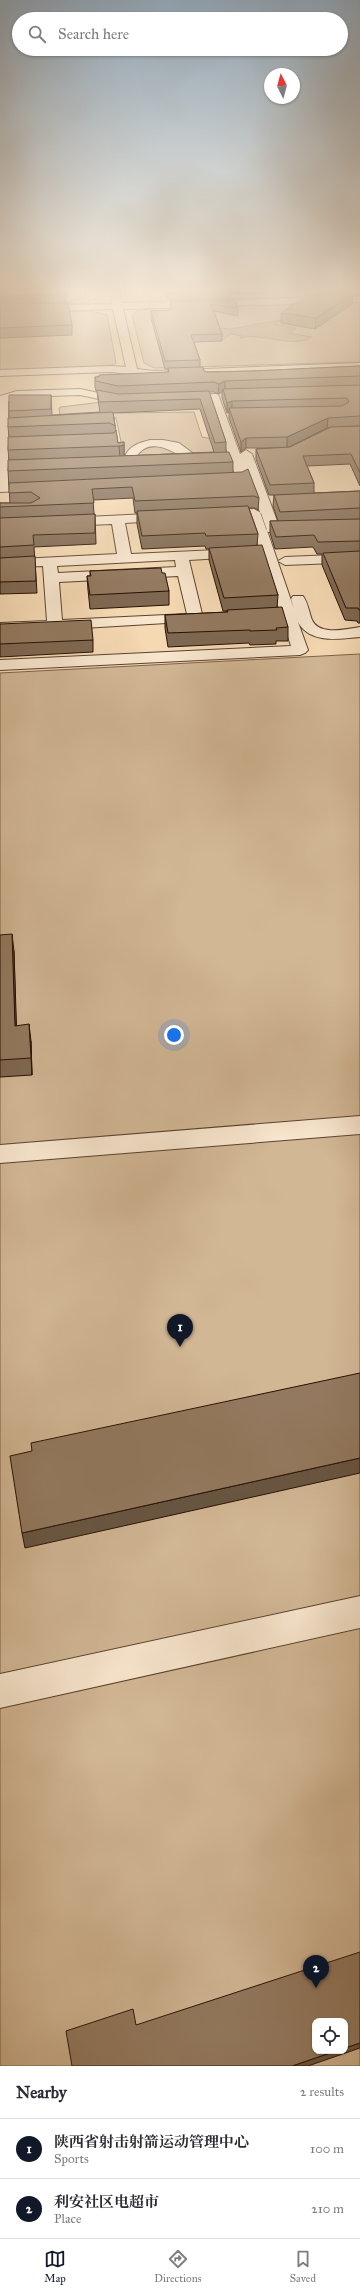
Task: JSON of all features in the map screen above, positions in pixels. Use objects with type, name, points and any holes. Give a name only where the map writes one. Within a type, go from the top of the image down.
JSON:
[{"type":"street","points":[[73,387],[74,392]]},
{"type":"street","points":[[221,387],[241,456],[242,478],[249,499]]},
{"type":"street","points":[[0,665],[300,650],[288,614],[273,529],[263,501],[214,396],[118,400],[74,392],[11,395],[2,399],[2,503]]},
{"type":"street","points":[[33,394],[45,399],[64,402],[85,401],[102,396]]},
{"type":"street","points":[[1,425],[16,424]]},
{"type":"street","points":[[1,444],[17,444]]},
{"type":"street","points":[[119,463],[129,461],[133,451],[138,448],[156,444],[175,446],[181,449],[190,458],[203,460]]},
{"type":"street","points":[[173,461],[219,459],[261,454]]},
{"type":"street","points":[[104,464],[142,462]]},
{"type":"street","points":[[2,468],[17,467]]},
{"type":"street","points":[[2,489],[242,478]]},
{"type":"street","points":[[263,501],[278,500]]},
{"type":"street","points":[[206,515],[254,513],[277,551],[310,627],[325,633],[360,632]]},
{"type":"street","points":[[55,522],[182,516]]},
{"type":"street","points":[[118,519],[125,558]]},
{"type":"street","points":[[273,529],[289,528]]},
{"type":"street","points":[[0,564],[277,551],[360,558]]},
{"type":"street","points":[[181,556],[195,618]]},
{"type":"street","points":[[50,562],[55,626]]},
{"type":"street","points":[[52,578],[184,571]]},
{"type":"street","points":[[273,614],[288,614]]},
{"type":"street","points":[[0,628],[211,618]]},
{"type":"street","points":[[0,1154],[360,1125]]},
{"type":"street","points":[[0,1691],[360,1612]]},
{"type":"shaded area","points":[[102,402],[117,413],[194,412],[202,437],[213,439],[220,452],[124,456],[116,418],[60,416],[59,408],[61,407]]},
{"type":"shaded area","points":[[360,654],[360,2066],[0,2066],[0,673]]},
{"type":"building","points":[[360,387],[360,416],[328,418],[287,437],[246,438],[241,442],[229,408],[342,406],[349,402],[347,398],[232,401],[227,403],[223,389]]},
{"type":"building","points":[[97,390],[118,394],[209,391],[226,442],[215,443],[200,399],[99,402]]},
{"type":"building","points":[[9,395],[51,395],[51,409],[9,411]]},
{"type":"building","points":[[113,412],[115,426],[110,423],[8,427],[8,418]]},
{"type":"building","points":[[360,426],[360,473],[351,454],[303,456],[314,483],[270,485],[256,449],[290,447],[331,427]]},
{"type":"building","points":[[116,430],[118,443],[124,442],[124,445],[8,450],[8,437],[114,433]]},
{"type":"building","points":[[229,452],[233,462],[8,471],[8,460]]},
{"type":"building","points":[[248,469],[259,498],[254,496],[135,501],[132,487],[92,489],[94,503],[0,507],[0,503],[31,503],[40,498],[31,492],[9,493],[9,483],[242,472]]},
{"type":"building","points":[[360,491],[360,508],[280,512],[274,495]]},
{"type":"building","points":[[248,506],[258,534],[206,536],[205,533],[142,536],[137,511]]},
{"type":"building","points":[[95,514],[95,533],[33,535],[34,545],[0,547],[0,518]]},
{"type":"building","points":[[360,519],[360,541],[318,542],[314,535],[276,537],[270,521]]},
{"type":"building","points":[[262,545],[278,595],[224,598],[209,548]]},
{"type":"building","points":[[360,551],[359,610],[358,608],[346,608],[323,553]]},
{"type":"building","points":[[35,556],[36,581],[0,582],[0,558]]},
{"type":"building","points":[[161,568],[162,573],[165,573],[169,591],[90,595],[87,576],[91,576],[90,571]]},
{"type":"building","points":[[282,607],[288,627],[276,628],[277,630],[168,633],[165,615],[228,612],[227,610]]},
{"type":"building","points":[[91,620],[93,640],[0,644],[0,624]]},
{"type":"building","points":[[12,934],[15,1026],[29,1024],[31,1058],[0,1060],[0,935]]},
{"type":"building","points":[[360,1373],[360,1458],[22,1533],[10,1456],[32,1451],[31,1443]]},
{"type":"building","points":[[360,1952],[360,2043],[348,2047],[348,2018],[312,2018],[312,2054],[327,2054],[292,2066],[72,2066],[66,2031],[133,2009],[136,2025]]},
{"type":"place","name":"陕西省射击射箭运动管理中心","points":[[180,1347]]},
{"type":"place","name":"利安社区电超市","points":[[316,1988]]}]
